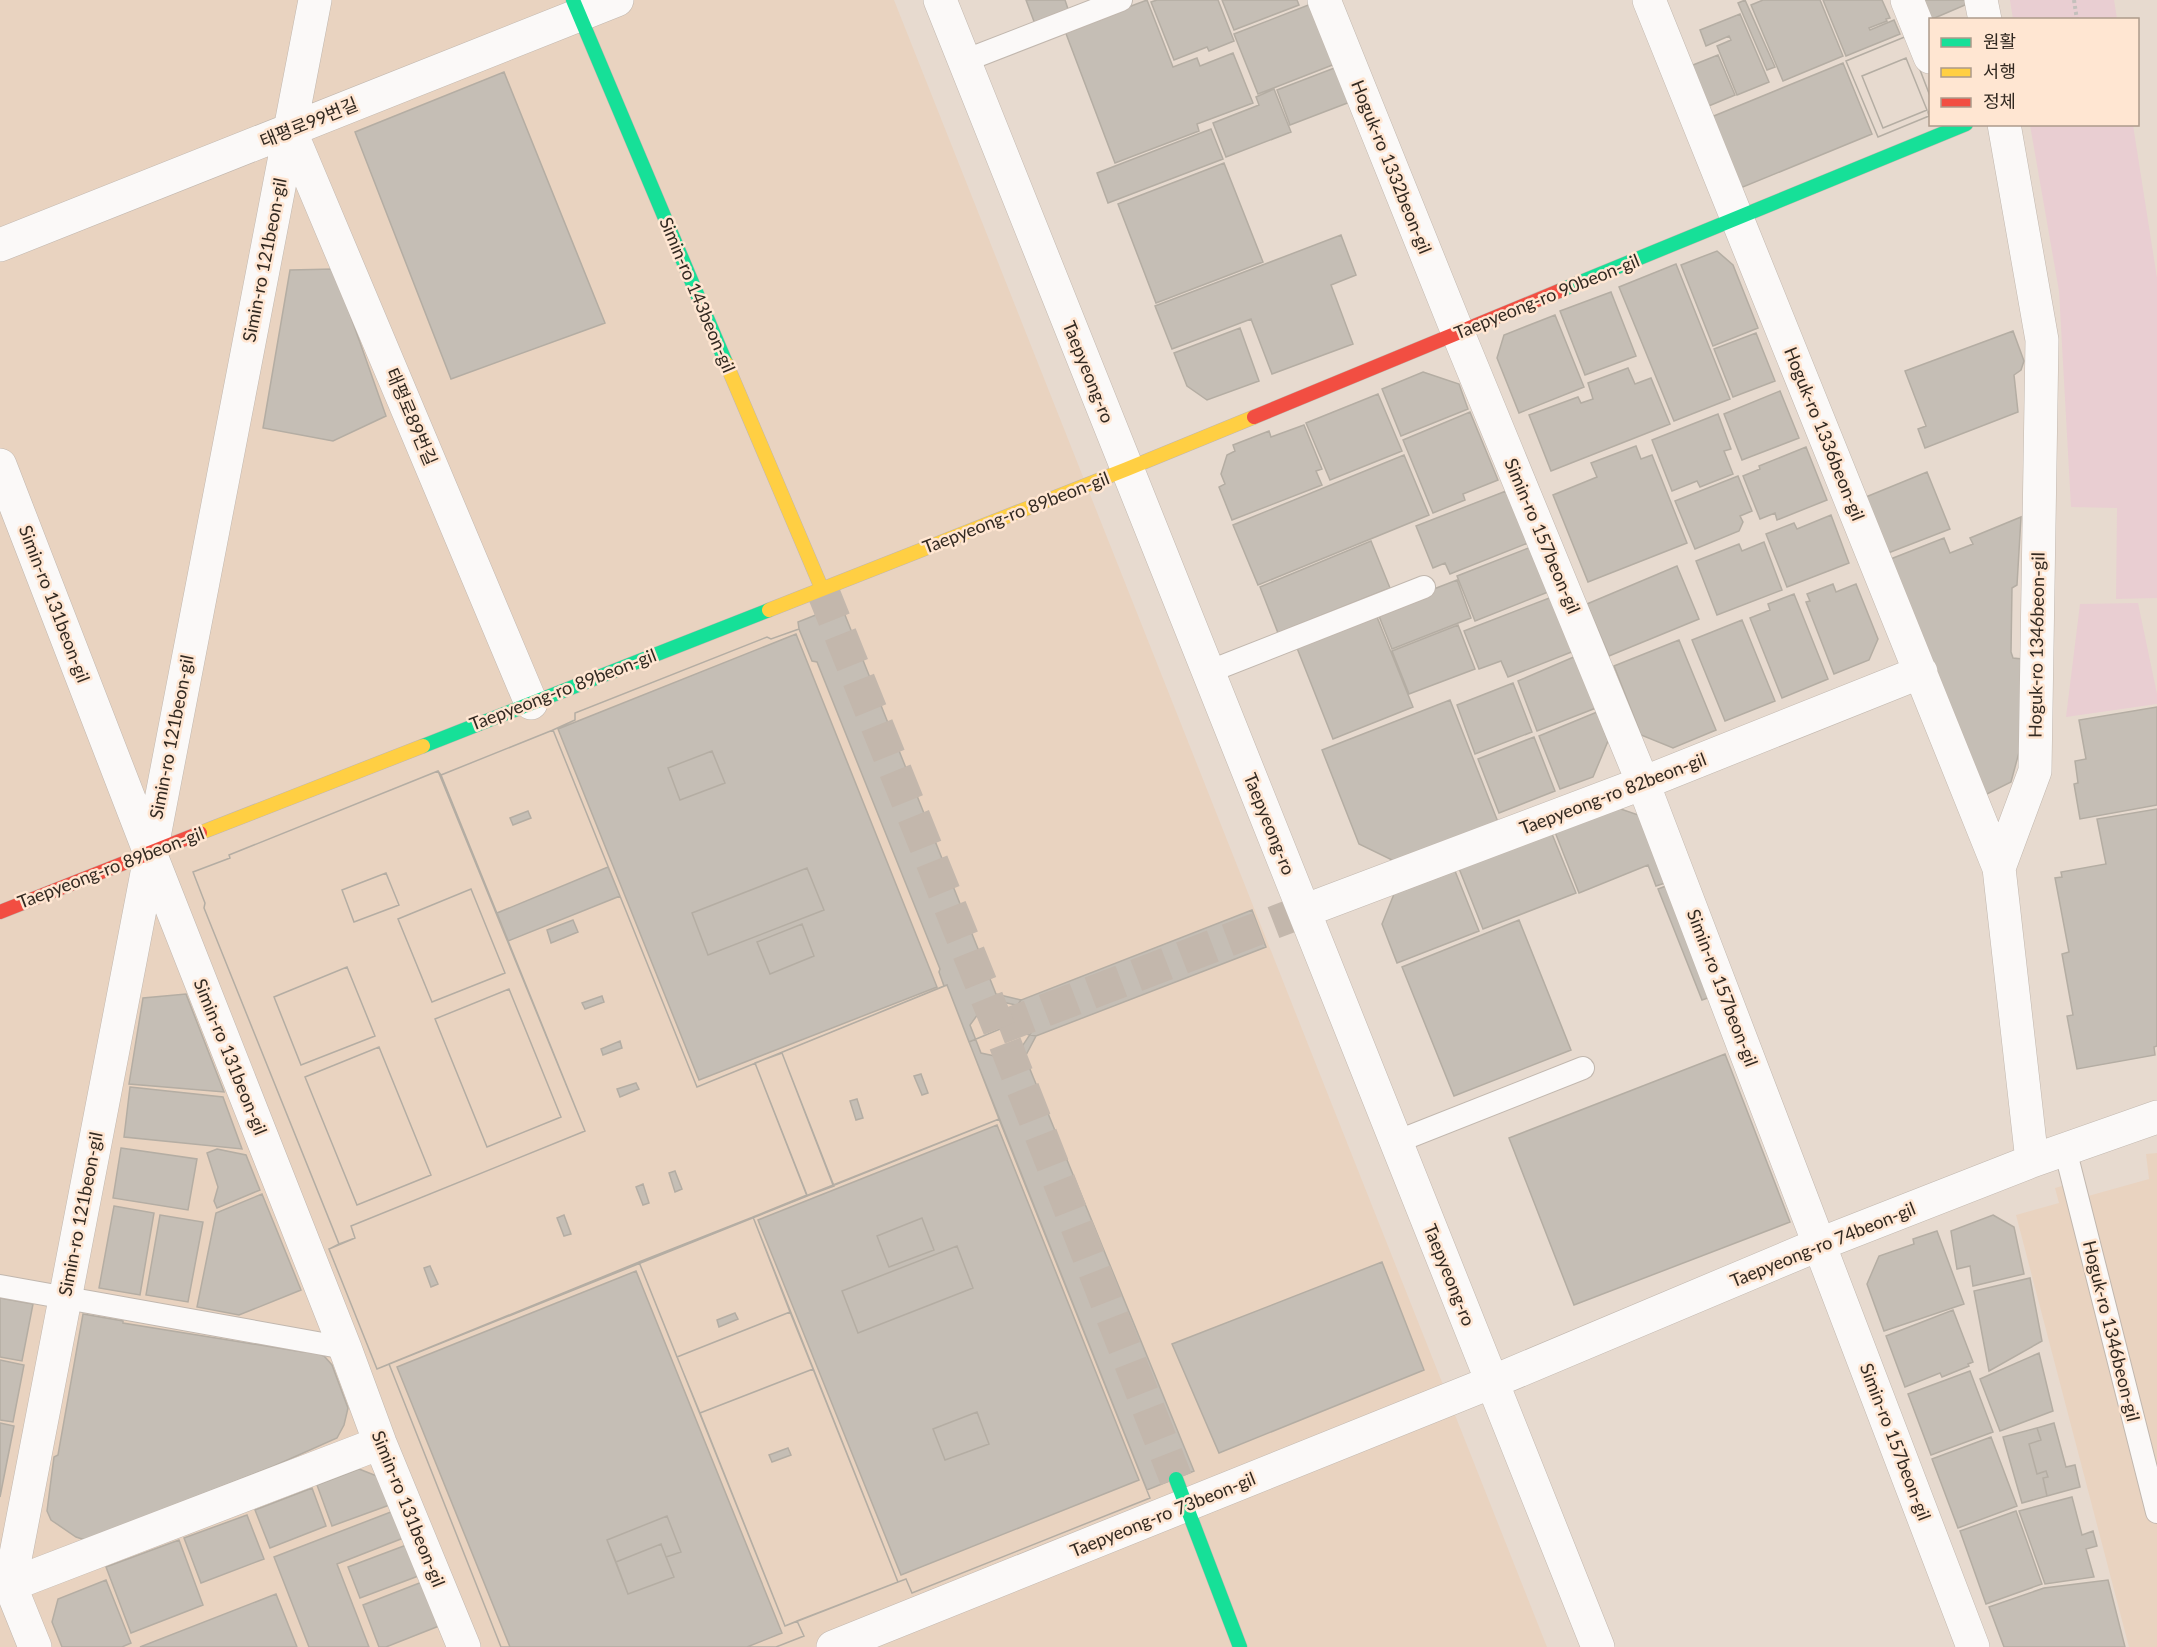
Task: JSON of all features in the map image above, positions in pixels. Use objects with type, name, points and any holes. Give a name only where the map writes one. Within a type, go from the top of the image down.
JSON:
[{"type":"street","name":"Simin-ro 121beon-gil","points":[[5,1584],[65,1298],[315,0]]},
{"type":"street","name":"태평로99번길","points":[[0,245],[290,130],[576,8],[617,0]]},
{"type":"street","name":"Taepyeong-ro","points":[[939,0],[1598,1647]]},
{"type":"street","name":"Hoguk-ro 1332beon-gil","points":[[1324,0],[1458,333]]},
{"type":"street","name":"Hoguk-ro 1336beon-gil","points":[[1649,0],[2000,868]]},
{"type":"street","points":[[1907,0],[1929,55]]},
{"type":"street","points":[[1982,0],[1985,18]]},
{"type":"street","name":"Simin-ro 143beon-gil","points":[[576,8],[822,589]]},
{"type":"street","name":"Taepyeong-ro 90beon-gil","points":[[1127,469],[1959,126]]},
{"type":"street","name":"Hoguk-ro 1346beon-gil","points":[[2004,126],[2042,340],[2035,771],[2000,868],[2032,1161]]},
{"type":"street","name":"태평로89번길","points":[[290,130],[531,703]]},
{"type":"street","name":"Simin-ro 157beon-gil","points":[[1458,333],[1644,783],[1973,1647]]},
{"type":"street","name":"Simin-ro 131beon-gil","points":[[0,465],[380,1443],[464,1647]]},
{"type":"street","name":"Taepyeong-ro 89beon-gil","points":[[0,912],[1127,469]]},
{"type":"street","name":"Taepyeong-ro 82beon-gil","points":[[1304,910],[1644,783],[1921,672]]},
{"type":"street","name":"Taepyeong-ro 74beon-gil","points":[[1492,1382],[1820,1245],[2032,1161],[2157,1117]]},
{"type":"street","name":"Taepyeong-ro 73beon-gil","points":[[833,1647],[1182,1492],[1492,1382]]},
{"type":"street","points":[[35,1647],[5,1584],[380,1443]]},
{"type":"street","points":[[1182,1492],[1240,1647]]},
{"type":"lane","points":[[964,61],[1121,0]]},
{"type":"lane","points":[[1208,672],[1424,587]]},
{"type":"lane","points":[[1396,1142],[1583,1068]]},
{"type":"lane","name":"Hoguk-ro 1346beon-gil","points":[[2065,1149],[2157,1512]]},
{"type":"lane","points":[[0,1287],[345,1348]]},
{"type":"path","points":[[2074,0],[2077,18]]},
{"type":"shaded area","points":[[0,0],[894,0],[1547,1647],[0,1647]]},
{"type":"shaded area","points":[[2010,0],[2114,0],[2117,18],[2013,18]]},
{"type":"shaded area","points":[[2030,126],[2133,126],[2157,278],[2157,598],[2116,599],[2117,508],[2071,507],[2059,291]]},
{"type":"shaded area","points":[[2138,603],[2157,694],[2157,704],[2066,717],[2080,604]]},
{"type":"shaded area","points":[[2157,1153],[2157,1647],[2129,1647],[2016,1215],[2059,1203],[2055,1188],[2075,1182],[2081,1198],[2149,1179],[2146,1154]]},
{"type":"building","points":[[1026,0],[1065,0],[1069,12],[1035,24]]},
{"type":"building","points":[[1147,0],[1173,67],[1197,58],[1200,66],[1233,53],[1253,103],[1197,124],[1199,131],[1115,163],[1065,31]]},
{"type":"building","points":[[1157,0],[1218,0],[1234,41],[1209,51],[1207,47],[1174,60],[1151,2]]},
{"type":"building","points":[[1222,0],[1297,0],[1299,5],[1234,30]]},
{"type":"building","points":[[1745,0],[1775,67],[1767,70],[1738,3]]},
{"type":"building","points":[[1763,0],[1820,0],[1843,56],[1783,81],[1751,5]]},
{"type":"building","points":[[1823,0],[1882,0],[1890,18],[1869,28],[1870,30],[1894,20],[1900,34],[1846,56]]},
{"type":"building","points":[[1919,0],[1965,0],[1965,5],[1929,18]]},
{"type":"building","points":[[1311,4],[1335,64],[1258,94],[1234,34]]},
{"type":"building","points":[[1740,14],[1769,82],[1737,95],[1717,46],[1731,40],[1729,36],[1706,46],[1700,30]]},
{"type":"building","points":[[1907,36],[1929,93],[1929,116],[1878,137],[1846,61]]},
{"type":"building","points":[[1907,36],[1929,93],[1929,116],[1878,137],[1846,61]]},
{"type":"building","points":[[1718,55],[1735,95],[1704,108],[1688,67]]},
{"type":"building","points":[[1906,58],[1927,110],[1883,128],[1862,76]]},
{"type":"building","points":[[1906,58],[1927,110],[1883,128],[1862,76]]},
{"type":"building","points":[[1843,63],[1872,134],[1743,187],[1735,182],[1709,118]]},
{"type":"building","points":[[1337,67],[1350,102],[1290,125],[1277,90]]},
{"type":"building","points":[[504,72],[605,323],[451,379],[355,132]]},
{"type":"building","points":[[1274,89],[1291,132],[1226,157],[1213,123],[1259,105],[1256,97]]},
{"type":"building","points":[[1211,129],[1223,159],[1108,203],[1097,173]]},
{"type":"building","points":[[1224,163],[1263,262],[1156,303],[1118,204]]},
{"type":"building","points":[[1341,235],[1356,275],[1331,285],[1353,344],[1272,374],[1251,319],[1172,349],[1155,306]]},
{"type":"building","points":[[1717,251],[1733,265],[1758,328],[1713,346],[1681,265]]},
{"type":"building","points":[[1676,264],[1730,399],[1674,421],[1619,287]]},
{"type":"building","points":[[334,269],[386,416],[333,441],[263,428],[290,270]]},
{"type":"building","points":[[1611,292],[1636,356],[1585,375],[1560,311]]},
{"type":"building","points":[[1555,315],[1584,387],[1519,413],[1497,358],[1504,335]]},
{"type":"building","points":[[1240,328],[1259,381],[1207,400],[1187,386],[1174,353]]},
{"type":"building","points":[[2013,331],[2024,361],[2021,370],[2014,375],[2018,412],[1925,448],[1918,429],[1926,426],[1905,371]]},
{"type":"building","points":[[1756,333],[1775,381],[1733,397],[1714,349]]},
{"type":"building","points":[[1628,368],[1635,384],[1651,378],[1670,424],[1551,471],[1529,415],[1578,397],[1581,403],[1593,399],[1588,383]]},
{"type":"building","points":[[1423,372],[1459,384],[1468,409],[1401,436],[1382,389]]},
{"type":"building","points":[[1780,391],[1799,438],[1742,460],[1724,414]]},
{"type":"building","points":[[1378,394],[1402,451],[1330,480],[1306,423]]},
{"type":"building","points":[[1470,412],[1498,480],[1463,494],[1465,500],[1433,513],[1403,440]]},
{"type":"building","points":[[1718,414],[1731,449],[1724,451],[1733,474],[1700,487],[1697,481],[1672,491],[1652,440]]},
{"type":"building","points":[[1304,425],[1322,469],[1316,471],[1322,485],[1232,520],[1219,487],[1225,484],[1221,474],[1227,455],[1235,451],[1233,445],[1269,431],[1271,437]]},
{"type":"building","points":[[1636,446],[1641,459],[1652,455],[1687,543],[1588,582],[1553,495],[1597,477],[1591,463]]},
{"type":"building","points":[[1806,447],[1827,500],[1777,520],[1775,513],[1760,519],[1743,476],[1760,469],[1759,466]]},
{"type":"building","points":[[1404,455],[1429,515],[1258,585],[1233,525]]},
{"type":"building","points":[[1927,472],[1950,529],[1883,555],[1861,499]]},
{"type":"building","points":[[1738,476],[1752,511],[1740,516],[1743,522],[1739,531],[1695,549],[1675,501]]},
{"type":"building","points":[[1506,491],[1528,543],[1450,574],[1445,563],[1433,568],[1416,526]]},
{"type":"building","points":[[1831,515],[1849,563],[1787,587],[1766,534],[1794,523],[1797,529]]},
{"type":"building","points":[[2021,517],[2017,585],[2012,588],[2011,652],[2013,658],[2022,659],[2021,745],[2011,782],[1985,795],[1883,562],[1944,538],[1950,553],[1973,544],[1970,538]]},
{"type":"building","points":[[1371,541],[1390,588],[1278,633],[1260,587]]},
{"type":"building","points":[[1764,542],[1782,590],[1717,615],[1696,561],[1739,544],[1742,551]]},
{"type":"building","points":[[1531,547],[1548,592],[1475,621],[1457,576]]},
{"type":"building","points":[[1677,566],[1699,619],[1609,656],[1587,604]]},
{"type":"building","points":[[1457,580],[1471,618],[1392,649],[1377,611]]},
{"type":"building","points":[[1833,584],[1836,592],[1856,584],[1878,639],[1869,660],[1834,674],[1806,602],[1810,601],[1807,594]]},
{"type":"building","points":[[1794,594],[1828,679],[1782,698],[1750,618],[1770,610],[1768,604]]},
{"type":"building","points":[[1552,597],[1574,651],[1508,677],[1501,661],[1479,669],[1464,631]]},
{"type":"building","points":[[841,605],[996,994],[1021,1000],[1000,1029],[969,1042],[947,985],[944,986],[940,969],[817,662],[812,661],[799,629],[798,622]]},
{"type":"building","points":[[1375,612],[1413,707],[1333,739],[1295,643]]},
{"type":"building","points":[[1742,620],[1775,701],[1725,721],[1692,640]]},
{"type":"building","points":[[1458,625],[1475,669],[1409,694],[1392,651]]},
{"type":"building","points":[[799,629],[812,661],[817,662],[940,969],[944,986],[947,985],[999,1119],[833,1185],[782,1053],[755,1063],[807,1195],[753,1217],[790,1312],[677,1357],[785,1626],[700,1413],[813,1369],[898,1582],[797,1621],[804,1636],[776,1647],[747,1647],[782,1633],[636,1271],[397,1367],[510,1647],[501,1647],[389,1364],[377,1369],[329,1249],[339,1244],[204,908],[205,903],[193,872],[230,858],[229,855],[438,771],[441,775],[553,730],[575,720],[575,713],[767,637],[771,639]],"holes":[[[796,634],[937,987],[699,1080],[558,729]],[[386,873],[399,905],[354,922],[342,890]],[[471,889],[505,973],[432,1002],[398,919]],[[347,967],[375,1036],[301,1065],[274,997]],[[509,989],[561,1117],[487,1147],[435,1019]],[[379,1047],[431,1175],[357,1205],[305,1077]]]},
{"type":"building","points":[[799,629],[812,661],[817,662],[940,969],[944,986],[697,1087],[553,730],[575,720],[575,713],[767,637],[771,639]]},
{"type":"building","points":[[1679,640],[1716,730],[1673,748],[1641,735],[1614,666]]},
{"type":"building","points":[[1576,656],[1596,708],[1537,731],[1518,681]]},
{"type":"building","points":[[1513,683],[1532,732],[1475,754],[1457,705]]},
{"type":"building","points":[[1450,700],[1498,822],[1396,862],[1359,844],[1322,750]]},
{"type":"building","points":[[2157,707],[2157,805],[2080,819],[2074,784],[2078,783],[2075,761],[2086,759],[2079,720]]},
{"type":"building","points":[[1597,712],[1608,741],[1593,777],[1560,789],[1539,736]]},
{"type":"building","points":[[553,730],[697,1087],[947,985],[999,1119],[377,1369],[329,1249],[355,1238],[351,1226],[585,1131],[441,775]]},
{"type":"building","points":[[1534,737],[1555,791],[1499,813],[1478,759]]},
{"type":"building","points":[[712,751],[725,783],[680,800],[668,768]]},
{"type":"building","points":[[712,751],[725,783],[680,800],[668,768]]},
{"type":"building","points":[[438,771],[585,1131],[351,1226],[355,1238],[339,1244],[204,908],[205,903],[193,872],[230,858],[229,855]]},
{"type":"building","points":[[1609,805],[1650,819],[1674,880],[1656,886],[1648,865],[1579,893],[1553,827]]},
{"type":"building","points":[[2157,809],[2157,1046],[2154,1047],[2155,1055],[2077,1069],[2067,1016],[2073,1015],[2062,954],[2069,952],[2055,878],[2062,877],[2061,872],[2106,864],[2097,819]]},
{"type":"building","points":[[528,811],[531,818],[513,825],[510,818]]},
{"type":"building","points":[[1550,829],[1576,893],[1483,929],[1458,866]]},
{"type":"building","points":[[608,867],[620,896],[508,941],[497,913]]},
{"type":"building","points":[[807,868],[824,910],[708,955],[692,913]]},
{"type":"building","points":[[807,868],[824,910],[708,955],[692,913]]},
{"type":"building","points":[[1455,871],[1479,931],[1397,963],[1382,924],[1394,894]]},
{"type":"building","points":[[386,873],[399,905],[354,922],[342,890]]},
{"type":"building","points":[[1674,883],[1719,994],[1702,1000],[1658,889]]},
{"type":"building","points":[[471,889],[505,973],[432,1002],[398,919]]},
{"type":"building","points":[[1252,910],[1266,947],[1036,1036],[1000,1029],[1021,1000]]},
{"type":"building","points":[[573,920],[578,932],[551,943],[547,930]]},
{"type":"building","points":[[1519,920],[1571,1050],[1454,1096],[1402,967]]},
{"type":"building","points":[[802,924],[814,956],[770,974],[757,942]]},
{"type":"building","points":[[802,924],[814,956],[770,974],[757,942]]},
{"type":"building","points":[[347,967],[375,1036],[301,1065],[274,997]]},
{"type":"building","points":[[509,989],[561,1117],[487,1147],[435,1019]]},
{"type":"building","points":[[186,994],[224,1092],[129,1084],[143,998]]},
{"type":"building","points":[[602,996],[604,1002],[585,1009],[582,1003]]},
{"type":"building","points":[[989,999],[1020,1006],[1031,1033],[1013,1060],[981,1053],[970,1025]]},
{"type":"building","points":[[1000,1029],[1036,1036],[1025,1057],[1194,1471],[1147,1490],[969,1042]]},
{"type":"building","points":[[620,1041],[622,1048],[603,1055],[601,1049]]},
{"type":"building","points":[[379,1047],[431,1175],[357,1205],[305,1077]]},
{"type":"building","points":[[782,1053],[834,1186],[807,1196],[755,1063]]},
{"type":"building","points":[[1725,1054],[1790,1222],[1574,1305],[1509,1138]]},
{"type":"building","points":[[921,1074],[928,1093],[922,1095],[914,1076]]},
{"type":"building","points":[[636,1083],[639,1089],[620,1097],[617,1089]]},
{"type":"building","points":[[130,1087],[223,1097],[242,1149],[124,1137]]},
{"type":"building","points":[[857,1099],[863,1118],[856,1120],[850,1101]]},
{"type":"building","points":[[999,1119],[1150,1498],[912,1593],[906,1579],[898,1582],[753,1217]],"holes":[[[997,1125],[1139,1480],[901,1575],[758,1220]]]},
{"type":"building","points":[[999,1119],[1150,1498],[912,1593],[906,1579],[898,1582],[753,1217]]},
{"type":"building","points":[[121,1148],[197,1159],[188,1210],[113,1198]]},
{"type":"building","points":[[217,1149],[246,1155],[260,1190],[217,1208],[214,1201],[218,1187],[207,1153]]},
{"type":"building","points":[[675,1171],[682,1189],[675,1192],[669,1173]]},
{"type":"building","points":[[643,1184],[649,1203],[643,1205],[636,1187]]},
{"type":"building","points":[[262,1194],[301,1290],[239,1315],[197,1307],[216,1213]]},
{"type":"building","points":[[114,1206],[154,1213],[140,1295],[99,1288]]},
{"type":"building","points":[[160,1215],[203,1222],[188,1302],[146,1295]]},
{"type":"building","points":[[564,1215],[571,1234],[564,1236],[557,1218]]},
{"type":"building","points":[[1993,1215],[2014,1227],[2024,1274],[1973,1286],[1970,1266],[1957,1269],[1951,1231]]},
{"type":"building","points":[[753,1217],[898,1582],[785,1626],[639,1262]]},
{"type":"building","points":[[922,1218],[934,1250],[889,1267],[877,1236]]},
{"type":"building","points":[[922,1218],[934,1250],[889,1267],[877,1236]]},
{"type":"building","points":[[1937,1231],[1964,1304],[1884,1331],[1867,1284],[1879,1256],[1914,1244],[1913,1239]]},
{"type":"building","points":[[957,1246],[973,1288],[858,1333],[842,1291]]},
{"type":"building","points":[[957,1246],[973,1288],[858,1333],[842,1291]]},
{"type":"building","points":[[639,1262],[785,1626],[797,1621],[804,1636],[776,1647],[501,1647],[389,1364]]},
{"type":"building","points":[[1382,1262],[1424,1370],[1219,1453],[1172,1344]]},
{"type":"building","points":[[430,1266],[438,1284],[431,1287],[424,1268]]},
{"type":"building","points":[[2030,1278],[2042,1341],[1989,1371],[1974,1291]]},
{"type":"building","points":[[0,1298],[33,1304],[22,1361],[0,1357]]},
{"type":"building","points":[[1953,1310],[1973,1362],[1968,1364],[1969,1366],[1942,1377],[1940,1373],[1905,1387],[1886,1336]]},
{"type":"building","points":[[790,1312],[813,1369],[700,1413],[677,1357]]},
{"type":"building","points":[[735,1313],[738,1319],[719,1327],[717,1320]]},
{"type":"building","points":[[83,1314],[123,1321],[123,1323],[314,1352],[324,1356],[332,1365],[348,1408],[344,1425],[337,1438],[274,1466],[85,1540],[76,1537],[51,1520],[47,1511],[54,1457],[58,1455]]},
{"type":"building","points":[[2039,1353],[2053,1411],[2000,1431],[1980,1379]]},
{"type":"building","points":[[0,1360],[24,1365],[13,1422],[0,1420]]},
{"type":"building","points":[[1970,1371],[1993,1432],[1931,1455],[1908,1394]]},
{"type":"building","points":[[977,1412],[989,1444],[945,1460],[933,1429]]},
{"type":"building","points":[[977,1412],[989,1444],[945,1460],[933,1429]]},
{"type":"building","points":[[0,1423],[14,1426],[0,1497]]},
{"type":"building","points":[[2054,1423],[2066,1467],[2075,1465],[2080,1487],[2047,1496],[2043,1478],[2048,1477],[2046,1471],[2037,1474],[2029,1444],[2041,1440],[2037,1428]]},
{"type":"building","points":[[2037,1428],[2041,1440],[2029,1444],[2037,1474],[2046,1471],[2048,1477],[2043,1478],[2047,1496],[2022,1503],[2003,1437]]},
{"type":"building","points":[[1991,1437],[2017,1506],[1958,1528],[1932,1459]]},
{"type":"building","points":[[788,1448],[791,1455],[772,1462],[769,1455]]},
{"type":"building","points":[[359,1469],[387,1480],[395,1503],[332,1526],[317,1485]]},
{"type":"building","points":[[312,1488],[326,1526],[270,1548],[255,1510]]},
{"type":"building","points":[[2072,1497],[2082,1535],[2093,1531],[2097,1546],[2086,1549],[2094,1577],[2045,1584],[2019,1511]]},
{"type":"building","points":[[396,1510],[406,1537],[337,1564],[369,1647],[309,1647],[274,1557]]},
{"type":"building","points":[[2016,1511],[2042,1584],[1986,1604],[1960,1531]]},
{"type":"building","points":[[247,1515],[264,1559],[201,1583],[184,1538]]},
{"type":"building","points":[[667,1516],[681,1552],[666,1557],[674,1577],[628,1594],[607,1540]]},
{"type":"building","points":[[667,1516],[681,1552],[666,1557],[661,1544],[616,1562],[607,1540]]},
{"type":"building","points":[[179,1540],[203,1605],[131,1633],[106,1567]]},
{"type":"building","points":[[409,1544],[421,1575],[360,1598],[348,1567]]},
{"type":"building","points":[[661,1544],[674,1577],[628,1594],[616,1562]]},
{"type":"building","points":[[106,1580],[131,1643],[122,1647],[62,1647],[52,1622],[58,1599]]},
{"type":"building","points":[[2108,1580],[2125,1647],[2004,1647],[1989,1607],[2044,1588]]},
{"type":"building","points":[[422,1582],[439,1626],[386,1647],[379,1647],[363,1605]]},
{"type":"building","points":[[276,1594],[297,1647],[140,1647]]},
{"type":"tunnel","points":[[822,589],[999,1028],[1176,1479]]},
{"type":"tunnel","points":[[999,1028],[1304,911]]},
{"type":"traffic: fast","points":[[573,0],[726,363]]},
{"type":"traffic: fast","points":[[1559,291],[1961,126]]},
{"type":"traffic: fast","points":[[423,746],[769,610]]},
{"type":"traffic: fast","points":[[1176,1479],[1240,1647]]},
{"type":"traffic: slow","points":[[726,363],[822,589]]},
{"type":"traffic: slow","points":[[769,610],[1254,417]]},
{"type":"traffic: slow","points":[[200,833],[423,746]]},
{"type":"traffic: jam","points":[[1254,417],[1559,291]]},
{"type":"traffic: jam","points":[[0,912],[200,833]]}]
